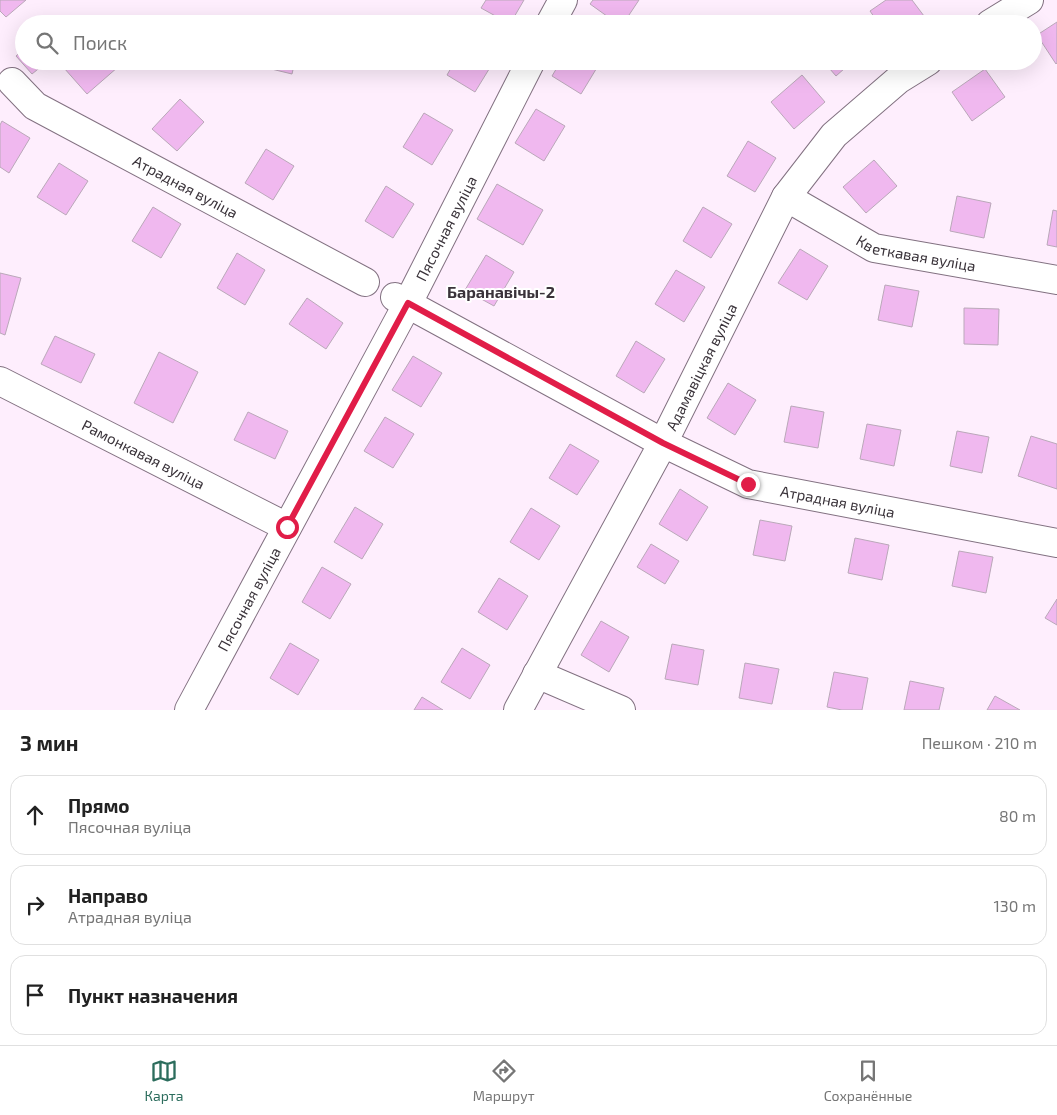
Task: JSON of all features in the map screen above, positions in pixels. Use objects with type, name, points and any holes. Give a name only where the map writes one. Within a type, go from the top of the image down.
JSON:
[{"type":"street","points":[[555,15],[563,0]]},
{"type":"street","points":[[1005,15],[1029,0]]},
{"type":"street","name":"Пясочная вуліца","points":[[189,710],[287,527],[401,300],[526,70]]},
{"type":"street","name":"Адамавіцкая вуліца","points":[[518,710],[663,443],[786,197],[834,135],[899,79],[914,70]]},
{"type":"street","name":"Атрадная вуліца","points":[[12,82],[35,106],[365,282]]},
{"type":"street","name":"Кветкавая вуліца","points":[[786,197],[874,248],[1057,280]]},
{"type":"street","name":"Атрадная вуліца","points":[[401,300],[663,443],[748,484],[1057,542]]},
{"type":"street","name":"Рамонкавая вуліца","points":[[0,381],[287,527]]},
{"type":"street","points":[[538,674],[621,710]]},
{"type":"building","points":[[0,0],[26,0],[6,17],[0,11]]},
{"type":"building","points":[[486,0],[524,0],[515,15],[494,15],[481,8]]},
{"type":"building","points":[[593,0],[639,0],[629,15],[605,15],[590,4]]},
{"type":"building","points":[[886,0],[912,0],[923,15],[873,15],[870,11]]},
{"type":"building","points":[[1057,22],[1056,64],[1042,43],[1042,32]]},
{"type":"building","points":[[28,70],[37,70],[32,74]]},
{"type":"building","points":[[66,70],[115,70],[87,94]]},
{"type":"building","points":[[276,70],[293,70],[292,74]]},
{"type":"building","points":[[450,70],[488,70],[475,92],[447,75]]},
{"type":"building","points":[[556,70],[596,70],[581,94],[552,76]]},
{"type":"building","points":[[831,70],[843,70],[836,76]]},
{"type":"building","points":[[986,70],[1005,97],[972,121],[952,92]]},
{"type":"building","points":[[802,75],[825,102],[794,129],[771,102]]},
{"type":"building","points":[[180,99],[204,122],[177,151],[152,129]]},
{"type":"building","points":[[536,109],[565,126],[544,161],[515,143]]},
{"type":"building","points":[[424,113],[453,130],[432,165],[403,147]]},
{"type":"building","points":[[2,121],[30,138],[9,173],[0,167],[0,125]]},
{"type":"building","points":[[748,141],[776,158],[755,192],[727,176]]},
{"type":"building","points":[[266,149],[294,166],[273,200],[245,183]]},
{"type":"building","points":[[874,160],[897,186],[866,213],[843,187]]},
{"type":"building","points":[[59,163],[88,181],[66,215],[37,197]]},
{"type":"building","points":[[497,184],[543,210],[523,245],[477,219]]},
{"type":"building","points":[[386,186],[414,204],[393,238],[365,221]]},
{"type":"building","points":[[957,196],[991,203],[984,238],[950,231]]},
{"type":"building","points":[[153,207],[181,224],[161,258],[132,241]]},
{"type":"building","points":[[703,207],[732,224],[711,258],[683,241]]},
{"type":"building","points":[[1053,210],[1057,211],[1057,247],[1047,245]]},
{"type":"building","points":[[800,249],[828,266],[807,300],[778,283]]},
{"type":"building","points":[[237,253],[265,270],[245,305],[217,288]]},
{"type":"building","points":[[486,255],[514,272],[494,306],[465,290]]},
{"type":"building","points":[[676,270],[705,287],[684,322],[655,304]]},
{"type":"building","points":[[0,273],[21,278],[5,335],[0,333]]},
{"type":"building","points":[[885,285],[919,291],[912,327],[878,320]]},
{"type":"building","points":[[307,298],[343,323],[326,349],[289,324]]},
{"type":"building","points":[[964,308],[999,309],[998,345],[964,344]]},
{"type":"building","points":[[55,336],[95,354],[81,383],[41,364]]},
{"type":"building","points":[[636,341],[665,359],[644,393],[616,376]]},
{"type":"building","points":[[159,352],[198,372],[173,423],[134,403]]},
{"type":"building","points":[[413,356],[442,373],[421,407],[392,390]]},
{"type":"building","points":[[728,383],[756,400],[735,435],[707,418]]},
{"type":"building","points":[[791,406],[824,412],[818,448],[784,442]]},
{"type":"building","points":[[248,412],[288,431],[275,459],[234,440]]},
{"type":"building","points":[[385,417],[414,434],[393,468],[364,451]]},
{"type":"building","points":[[867,424],[901,430],[894,466],[860,459]]},
{"type":"building","points":[[957,431],[989,437],[982,473],[950,466]]},
{"type":"building","points":[[1031,436],[1057,444],[1057,489],[1018,476]]},
{"type":"building","points":[[570,444],[599,461],[577,495],[549,478]]},
{"type":"building","points":[[680,489],[708,507],[687,541],[659,524]]},
{"type":"building","points":[[355,507],[383,524],[362,559],[334,542]]},
{"type":"building","points":[[531,508],[560,526],[539,560],[510,542]]},
{"type":"building","points":[[760,520],[792,526],[785,561],[753,555]]},
{"type":"building","points":[[855,538],[889,545],[882,580],[848,573]]},
{"type":"building","points":[[651,544],[679,561],[665,584],[637,567]]},
{"type":"building","points":[[959,551],[993,557],[986,593],[952,586]]},
{"type":"building","points":[[322,567],[351,584],[330,619],[302,602]]},
{"type":"building","points":[[499,578],[528,596],[507,630],[478,612]]},
{"type":"building","points":[[1057,599],[1057,625],[1045,618]]},
{"type":"building","points":[[601,621],[629,637],[609,672],[581,655]]},
{"type":"building","points":[[290,643],[319,660],[298,695],[270,678]]},
{"type":"building","points":[[672,644],[704,650],[698,685],[665,679]]},
{"type":"building","points":[[462,648],[490,665],[470,699],[441,682]]},
{"type":"building","points":[[745,663],[779,669],[772,704],[739,698]]},
{"type":"building","points":[[834,672],[868,678],[862,710],[842,710],[827,707]]},
{"type":"building","points":[[910,681],[944,688],[939,710],[904,710]]},
{"type":"building","points":[[995,696],[1020,710],[987,710]]},
{"type":"building","points":[[422,697],[443,710],[414,710]]},
{"type":"district","name":"Баранавічы-2","points":[[501,291]]},
{"type":"route","points":[[287,527],[408,303],[663,443],[748,484]]}]
